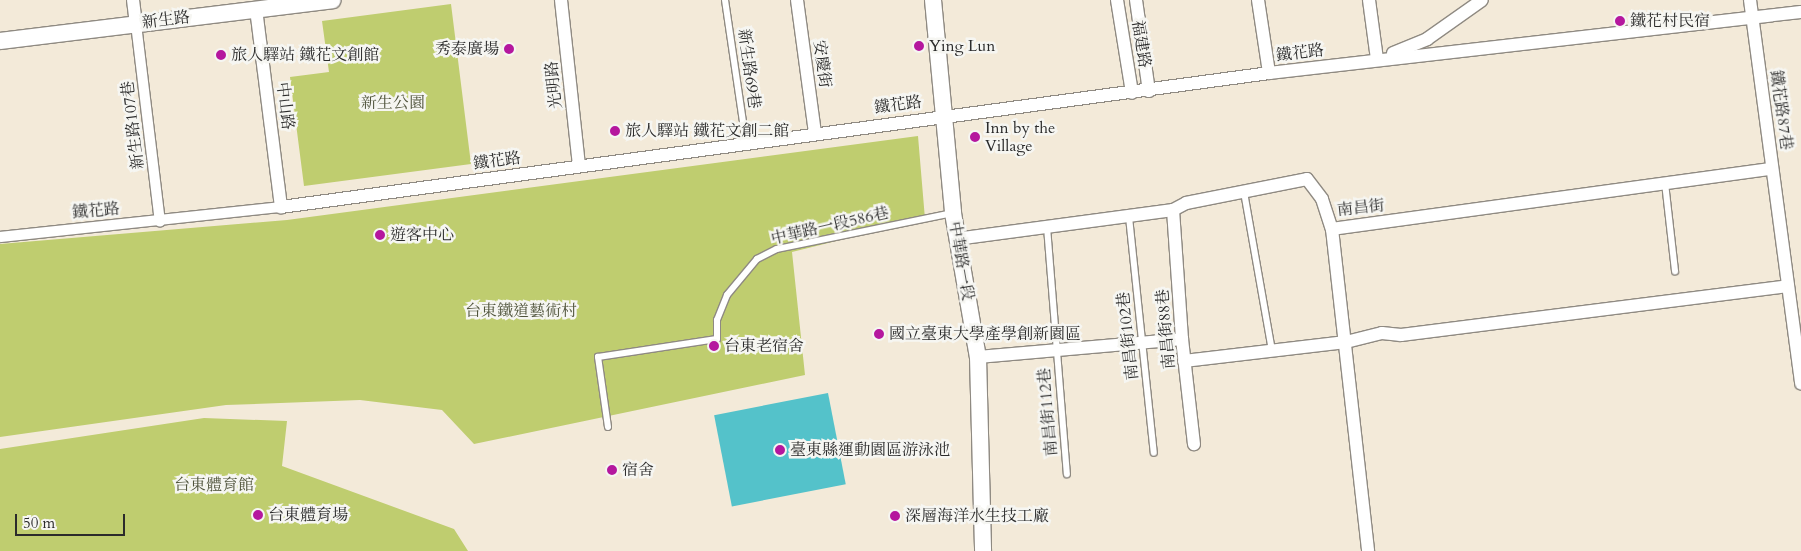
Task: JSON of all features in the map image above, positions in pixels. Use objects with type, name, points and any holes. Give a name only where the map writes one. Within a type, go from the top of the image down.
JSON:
[{"type":"street","points":[[134,0],[136,24]]},
{"type":"street","name":"新生路","points":[[0,41],[332,0]]},
{"type":"street","name":"光明路","points":[[561,0],[579,166]]},
{"type":"street","name":"安慶街","points":[[797,0],[815,133]]},
{"type":"street","name":"中華路一段","points":[[933,0],[956,239],[978,357],[983,551]]},
{"type":"street","name":"福建路","points":[[1117,0],[1132,93]]},
{"type":"street","name":"福建路","points":[[1136,0],[1149,91]]},
{"type":"street","points":[[1258,0],[1269,73]]},
{"type":"street","points":[[1370,0],[1377,59],[1427,39],[1482,0]]},
{"type":"street","name":"鐵花路87巷","points":[[1750,0],[1801,384]]},
{"type":"street","name":"中山路","points":[[256,9],[281,207]]},
{"type":"street","name":"鐵花路","points":[[0,237],[160,222],[281,207],[945,115],[1149,91],[1377,59],[1752,19],[1801,12]]},
{"type":"street","name":"新生路107巷","points":[[136,24],[160,222]]},
{"type":"street","name":"南昌街","points":[[956,239],[1173,210],[1186,203],[1307,179],[1322,199],[1332,229],[1772,169]]},
{"type":"street","name":"南昌街88巷","points":[[1173,210],[1182,339],[1194,444]]},
{"type":"street","points":[[1332,229],[1368,551]]},
{"type":"street","points":[[1184,361],[1346,342],[1382,333],[1401,335],[1788,286]]},
{"type":"street","points":[[978,357],[1182,339]]},
{"type":"lane","name":"新生路69巷","points":[[725,0],[746,142]]},
{"type":"lane","points":[[1665,183],[1676,271]]},
{"type":"lane","points":[[1244,192],[1272,351]]},
{"type":"lane","name":"中華路一段586巷","points":[[608,427],[598,357],[718,339],[717,320],[726,295],[757,259],[777,250],[953,213]]},
{"type":"lane","name":"南昌街102巷","points":[[1129,216],[1154,453]]},
{"type":"lane","name":"南昌街112巷","points":[[1047,227],[1067,474]]},
{"type":"green space","name":"新生公園","points":[[451,4],[471,164],[304,186],[290,77],[329,72],[322,21]]},
{"type":"green space","name":"台東鐵道藝術村","points":[[918,136],[925,219],[792,252],[805,375],[474,444],[442,410],[360,400],[226,405],[0,437],[0,244],[287,220]]},
{"type":"green space","name":"台東體育館","points":[[204,418],[287,421],[282,466],[454,529],[468,551],[0,551],[0,449]]},
{"type":"water","name":"臺東縣運動園區游泳池","points":[[828,393],[846,484],[732,506],[714,415]]},
{"type":"place","name":"鐵花村民宿","points":[[1620,21]]},
{"type":"place","name":"Ying Lun","points":[[919,46]]},
{"type":"place","name":"秀泰廣場","points":[[509,49]]},
{"type":"place","name":"旅人驛站 鐵花文創館","points":[[221,55]]},
{"type":"place","name":"旅人驛站 鐵花文創二館","points":[[615,131]]},
{"type":"place","name":"Inn by the Village","points":[[975,137]]},
{"type":"place","name":"遊客中心","points":[[380,235]]},
{"type":"place","name":"國立臺東大學產學創新園區","points":[[879,334]]},
{"type":"place","name":"台東老宿舍","points":[[714,346]]},
{"type":"place","name":"臺東縣運動園區游泳池","points":[[780,450]]},
{"type":"place","name":"宿舍","points":[[612,470]]},
{"type":"place","name":"台東體育場","points":[[258,515]]},
{"type":"place","name":"深層海洋水生技工廠","points":[[895,516]]}]
